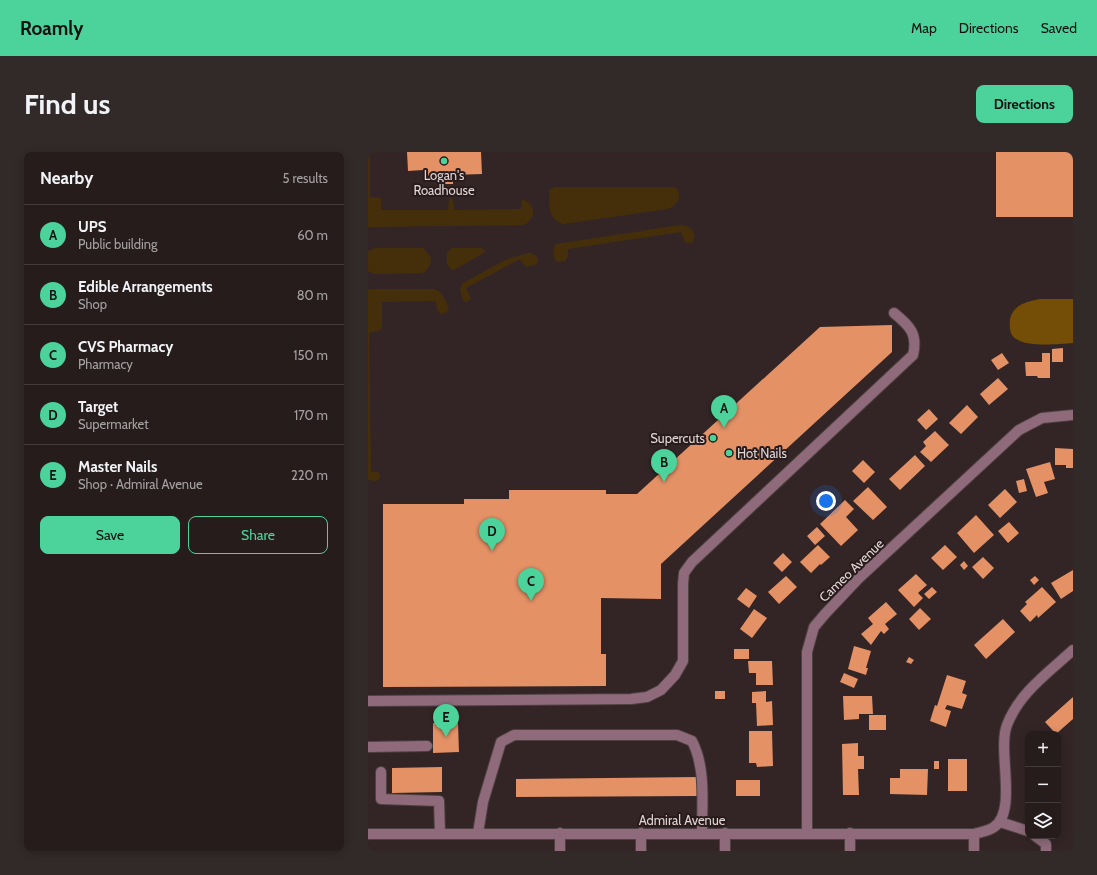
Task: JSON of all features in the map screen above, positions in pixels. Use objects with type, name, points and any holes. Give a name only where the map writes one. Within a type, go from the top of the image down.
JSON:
[{"type":"street","points":[[368,701],[631,700],[647,697],[661,690],[675,676],[683,661],[684,573],[692,562],[912,355],[915,344],[912,332],[905,322],[894,314]]},
{"type":"street","name":"Cameo Avenue","points":[[807,833],[807,652],[814,627],[860,578],[1019,430],[1042,418],[1073,415]]},
{"type":"street","points":[[1025,830],[997,825],[1004,815],[1006,803],[1005,737],[1007,726],[1023,698],[1073,650]]},
{"type":"street","points":[[478,834],[483,802],[501,742],[514,735],[677,735],[692,741],[698,751],[702,775],[702,833]]},
{"type":"street","points":[[368,747],[426,746]]},
{"type":"street","points":[[381,772],[381,799],[439,801],[440,834]]},
{"type":"street","name":"Admiral Avenue","points":[[368,834],[974,834],[988,831],[997,825]]},
{"type":"street","points":[[725,833],[725,851]]},
{"type":"street","points":[[560,834],[560,851]]},
{"type":"street","points":[[641,834],[641,851]]},
{"type":"street","points":[[850,834],[850,851]]},
{"type":"street","points":[[974,834],[974,851]]},
{"type":"street","points":[[1039,839],[1046,844],[1046,851]]},
{"type":"shaded area","points":[[368,152],[379,152],[370,153],[370,197],[381,198],[381,210],[448,210],[449,201],[451,198],[453,200],[454,210],[521,209],[522,199],[532,206],[532,218],[526,224],[522,225],[368,227]]},
{"type":"shaded area","points":[[555,187],[674,187],[677,188],[679,198],[674,205],[668,209],[563,224],[554,218],[550,211],[549,192],[550,189]]},
{"type":"shaded area","points":[[680,225],[686,226],[692,230],[695,237],[692,243],[685,242],[681,232],[568,249],[568,256],[565,261],[557,262],[554,256],[554,248],[556,244]]},
{"type":"shaded area","points":[[375,248],[423,248],[431,257],[430,264],[427,270],[423,273],[374,274],[368,271],[368,251]]},
{"type":"shaded area","points":[[452,248],[482,248],[485,251],[484,253],[452,270],[447,265],[447,252]]},
{"type":"shaded area","points":[[528,253],[536,256],[538,259],[537,264],[527,267],[520,259],[466,288],[471,299],[467,302],[464,301],[460,290],[463,283],[505,260]]},
{"type":"shaded area","points":[[435,289],[441,293],[449,307],[447,312],[441,314],[437,310],[436,301],[382,302],[381,330],[369,333],[371,472],[378,472],[380,476],[379,480],[374,481],[368,480],[368,290]]},
{"type":"shaded area","points":[[1041,299],[1073,299],[1073,343],[1030,344],[1018,340],[1012,335],[1010,330],[1010,321],[1014,310],[1018,306],[1029,301]]},
{"type":"building","name":"Logan's Roadhouse","points":[[407,152],[481,152],[482,174],[453,175],[453,184],[440,184],[440,175],[423,176],[423,170],[408,171]]},
{"type":"building","points":[[996,152],[1073,152],[1073,217],[996,217]]},
{"type":"building","points":[[892,325],[892,352],[661,564],[661,599],[601,598],[601,654],[606,654],[606,686],[383,687],[383,504],[464,504],[464,499],[509,499],[509,490],[606,490],[606,494],[637,494],[820,327]]},
{"type":"building","points":[[1063,348],[1063,362],[1052,362],[1052,349]]},
{"type":"building","points":[[1002,353],[1009,363],[998,370],[991,360]]},
{"type":"building","points":[[1042,353],[1050,353],[1050,378],[1026,376],[1025,362],[1042,362]]},
{"type":"building","points":[[998,378],[1008,389],[989,405],[980,394]]},
{"type":"building","points":[[967,405],[978,417],[961,434],[949,423]]},
{"type":"building","points":[[929,409],[938,419],[926,430],[917,420]]},
{"type":"building","points":[[935,431],[949,445],[931,462],[920,452],[926,446],[923,442]]},
{"type":"building","points":[[1055,448],[1073,449],[1073,468],[1066,468],[1066,465],[1055,465]]},
{"type":"building","points":[[915,455],[925,466],[900,490],[889,479]]},
{"type":"building","points":[[863,460],[875,472],[864,483],[852,471]]},
{"type":"building","points":[[1050,462],[1055,479],[1044,482],[1048,493],[1036,497],[1026,469]]},
{"type":"building","points":[[1024,479],[1027,491],[1019,493],[1016,481]]},
{"type":"building","points":[[868,487],[887,507],[873,520],[853,501]]},
{"type":"building","points":[[1005,489],[1017,502],[1000,518],[988,505]]},
{"type":"building","points":[[845,500],[854,509],[846,517],[858,530],[841,546],[820,524]]},
{"type":"building","points":[[976,515],[994,535],[974,553],[957,533]]},
{"type":"building","points":[[1009,522],[1019,533],[1008,543],[998,531]]},
{"type":"building","points":[[817,527],[825,536],[815,545],[807,536]]},
{"type":"building","points":[[818,545],[830,557],[811,573],[800,562]]},
{"type":"building","points":[[945,545],[957,557],[943,570],[931,558]]},
{"type":"building","points":[[783,553],[792,562],[782,572],[773,563]]},
{"type":"building","points":[[983,557],[994,568],[983,579],[972,567]]},
{"type":"building","points":[[964,561],[968,566],[964,570],[960,565]]},
{"type":"building","points":[[1073,570],[1073,591],[1061,599],[1051,583]]},
{"type":"building","points":[[916,574],[927,585],[918,593],[923,598],[914,607],[898,590]]},
{"type":"building","points":[[786,576],[797,587],[779,604],[768,592]]},
{"type":"building","points":[[1035,576],[1039,580],[1034,585],[1030,580]]},
{"type":"building","points":[[932,587],[937,592],[929,599],[924,594]]},
{"type":"building","points":[[1042,587],[1056,602],[1038,618],[1037,615],[1030,622],[1020,611],[1027,604],[1025,602]]},
{"type":"building","points":[[746,588],[757,596],[749,608],[737,599]]},
{"type":"building","points":[[886,602],[897,614],[885,624],[889,629],[884,634],[881,631],[871,645],[861,634],[873,624],[868,618]]},
{"type":"building","points":[[920,608],[931,619],[919,630],[909,619]]},
{"type":"building","points":[[754,609],[767,618],[752,638],[740,629]]},
{"type":"building","points":[[1003,619],[1015,632],[986,659],[974,645]]},
{"type":"building","points":[[854,646],[871,651],[866,668],[868,668],[866,675],[848,669]]},
{"type":"building","points":[[734,649],[749,649],[749,659],[734,659]]},
{"type":"building","points":[[909,657],[914,660],[911,664],[906,662]]},
{"type":"building","points":[[748,661],[772,661],[773,685],[756,685],[756,673],[749,673]]},
{"type":"building","points":[[844,673],[858,679],[854,688],[840,682]]},
{"type":"building","points":[[947,675],[966,681],[962,693],[967,695],[962,709],[947,705],[945,709],[951,711],[946,727],[930,721],[935,705],[937,706]]},
{"type":"building","points":[[715,691],[725,691],[725,699],[715,699]]},
{"type":"building","points":[[766,691],[766,702],[772,701],[773,725],[757,726],[756,703],[752,703],[752,692]]},
{"type":"building","points":[[843,696],[872,696],[873,714],[859,714],[859,719],[844,720]]},
{"type":"building","points":[[1073,697],[1073,719],[1059,731],[1053,731],[1045,722]]},
{"type":"building","points":[[869,715],[886,715],[886,730],[869,730]]},
{"type":"building","points":[[433,723],[458,723],[459,752],[433,753]]},
{"type":"building","points":[[749,731],[772,731],[773,766],[757,767],[756,763],[749,763]]},
{"type":"building","points":[[858,743],[858,756],[864,756],[864,769],[858,769],[859,795],[843,795],[842,744]]},
{"type":"building","points":[[948,759],[967,759],[967,791],[948,791]]},
{"type":"building","points":[[934,761],[939,761],[939,769],[934,769]]},
{"type":"building","points":[[442,767],[442,792],[392,793],[392,768]]},
{"type":"building","points":[[900,769],[928,769],[927,795],[890,794],[890,778],[900,778]]},
{"type":"building","points":[[698,777],[698,796],[516,797],[516,779]]},
{"type":"building","points":[[736,780],[760,780],[760,796],[736,796]]},
{"type":"place","name":"Logan's Roadhouse","points":[[444,161]]},
{"type":"place","name":"UPS","points":[[724,428]]},
{"type":"place","name":"Supercuts","points":[[713,438]]},
{"type":"place","name":"Hot Nails","points":[[729,453]]},
{"type":"place","name":"Edible Arrangements","points":[[664,482]]},
{"type":"place","name":"Target","points":[[492,551]]},
{"type":"place","name":"CVS Pharmacy","points":[[531,601]]},
{"type":"place","name":"Master Nails","points":[[446,737]]}]
